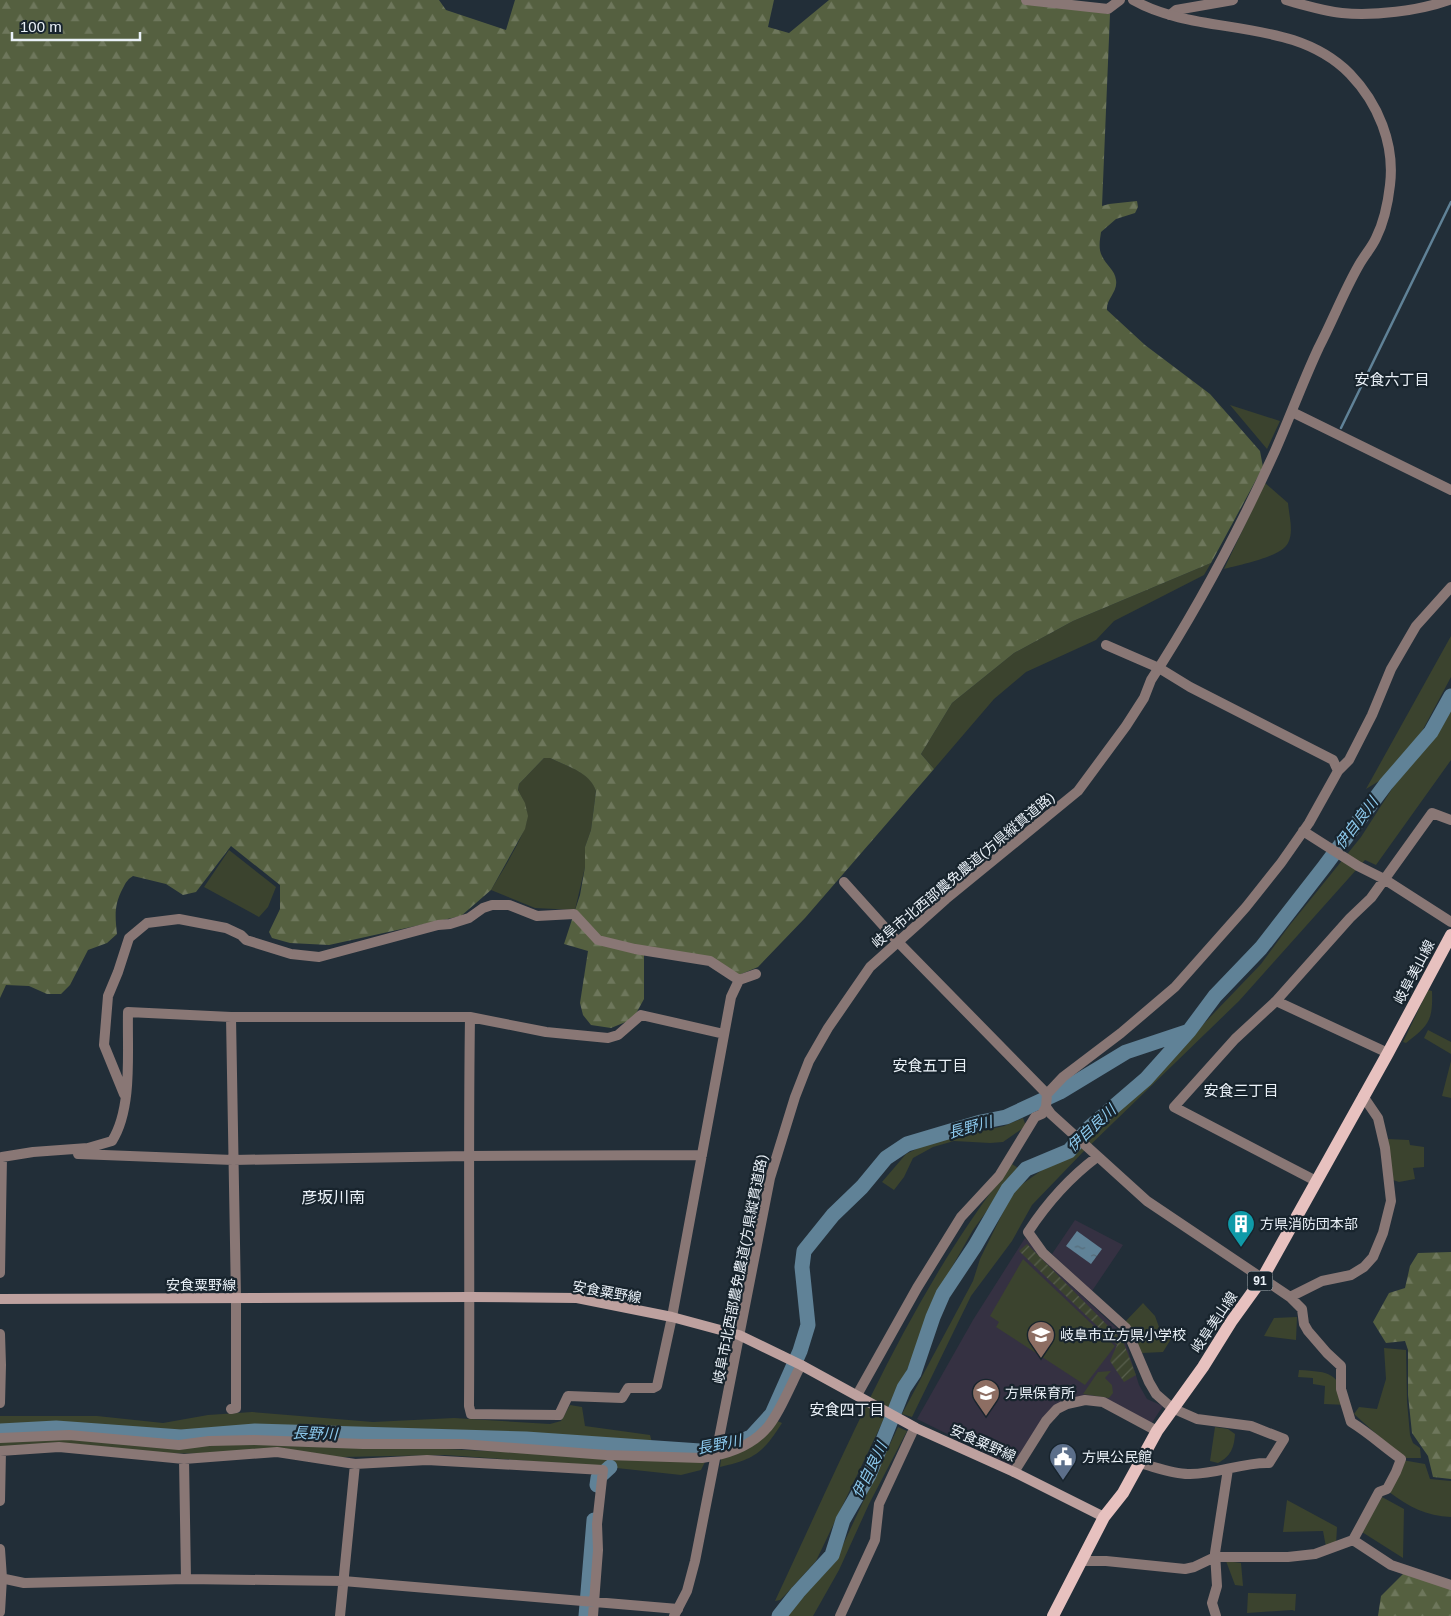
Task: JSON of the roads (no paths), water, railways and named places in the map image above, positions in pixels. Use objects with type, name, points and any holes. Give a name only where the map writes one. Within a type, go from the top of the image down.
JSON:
[{"type":"main road","name":"岐阜美山線","points":[[1053,1616],[1104,1517],[1123,1493],[1156,1431],[1203,1367],[1231,1322],[1262,1279],[1388,1053],[1451,935]]},
{"type":"main road","name":"安食粟野線","points":[[0,1299],[577,1298],[672,1318],[739,1335],[800,1364],[860,1397],[914,1430],[1014,1472],[1104,1517]]},
{"type":"street","points":[[1026,0],[1108,9],[1120,0]]},
{"type":"street","points":[[1133,0],[1146,8],[1170,15],[1269,34],[1304,43],[1328,55],[1349,73],[1367,94],[1385,132],[1390,156],[1391,183],[1387,210],[1377,237],[1360,263],[1318,350],[1266,470],[1215,572],[1159,668]]},
{"type":"street","points":[[1170,15],[1176,10],[1198,4],[1233,0]]},
{"type":"street","points":[[1286,0],[1344,13],[1385,12],[1416,8],[1448,0]]},
{"type":"street","points":[[1291,414],[1451,490]]},
{"type":"street","points":[[1047,1094],[1063,1077],[1122,1033],[1176,987],[1246,907],[1281,863],[1338,770],[1349,760],[1372,715],[1391,669],[1416,626],[1451,587]]},
{"type":"street","points":[[1106,644],[1159,668],[1198,691],[1333,760],[1338,770]]},
{"type":"street","name":"岐阜市北西部農免農道(方県縦貫道路)","points":[[717,1454],[770,1178],[795,1096],[809,1061],[828,1028],[870,967],[946,899],[1078,792],[1126,726],[1144,698],[1151,680],[1159,668]]},
{"type":"street","points":[[1316,1181],[1174,1107],[1235,1039],[1276,1000],[1350,918],[1371,898],[1432,813],[1451,820]]},
{"type":"street","points":[[1302,831],[1358,866],[1384,879],[1451,922]]},
{"type":"street","points":[[844,882],[898,942],[1047,1094],[1048,1110],[1096,1155],[1147,1201],[1290,1297],[1302,1309],[1304,1324],[1308,1331],[1326,1353],[1341,1366],[1341,1390],[1351,1422],[1368,1432],[1374,1440],[1400,1459],[1387,1489],[1379,1492],[1353,1540],[1315,1554],[1215,1557],[1194,1567],[1185,1568],[1106,1561],[1082,1561]]},
{"type":"street","points":[[126,1099],[104,1045],[108,996],[129,938],[147,923],[178,920],[226,928],[241,935],[246,940],[291,954],[319,957],[438,925],[460,921],[492,905],[509,905],[537,916],[574,914],[598,940],[635,949],[710,961],[739,980]]},
{"type":"street","points":[[470,1017],[468,1156],[471,1414],[559,1415],[568,1396],[622,1398],[628,1388],[653,1388],[657,1386],[672,1318],[731,997],[739,980],[756,974]]},
{"type":"street","points":[[1276,1000],[1388,1053]]},
{"type":"street","points":[[0,1273],[2,1157],[33,1152],[88,1148],[112,1140],[119,1130],[126,1099],[128,1012],[231,1017],[470,1017],[569,1036],[608,1038],[618,1035],[641,1015],[724,1034]]},
{"type":"street","points":[[231,1017],[236,1299],[236,1408],[231,1410]]},
{"type":"street","points":[[1290,1297],[1322,1281],[1350,1275],[1364,1267],[1373,1257],[1384,1233],[1391,1201],[1385,1148],[1378,1118],[1363,1096]]},
{"type":"street","points":[[860,1397],[917,1288],[961,1216],[999,1176],[1035,1116],[1048,1110]]},
{"type":"street","points":[[33,1152],[233,1160],[702,1155]]},
{"type":"street","points":[[1096,1155],[1077,1172],[1042,1211],[1028,1232],[1043,1252],[1126,1328],[1149,1382],[1156,1394],[1172,1408],[1197,1419],[1251,1426],[1284,1439],[1269,1463],[1254,1462],[1211,1473],[1187,1474],[1139,1463]]},
{"type":"street","points":[[0,1334],[2,1365],[0,1403]]},
{"type":"street","points":[[0,1438],[69,1435],[179,1445],[209,1441],[254,1440],[363,1444],[462,1444],[606,1455],[702,1458],[731,1451],[751,1442],[766,1430],[780,1408],[800,1364]]},
{"type":"street","points":[[1014,1472],[1046,1421],[1057,1409],[1068,1404],[1085,1400],[1103,1402],[1156,1431]]},
{"type":"street","points":[[840,1616],[875,1540],[879,1504],[914,1430]]},
{"type":"street","points":[[0,1501],[0,1451],[59,1447],[184,1459],[277,1452],[355,1464],[426,1460],[603,1470],[597,1524],[598,1550],[590,1602],[593,1616]]},
{"type":"street","points":[[1,1578],[24,1583],[186,1579],[344,1581],[590,1602],[676,1612],[687,1591],[695,1561],[717,1454]]},
{"type":"street","points":[[184,1459],[186,1579]]},
{"type":"street","points":[[340,1616],[355,1464]]},
{"type":"street","points":[[1216,1616],[1212,1603],[1217,1586],[1215,1557],[1228,1468]]},
{"type":"street","points":[[1353,1540],[1391,1565],[1451,1584]]},
{"type":"street","points":[[0,1549],[0,1612]]},
{"type":"water","points":[[1077,1231],[1102,1249],[1091,1264],[1066,1246]]},
{"type":"waterway","points":[[1341,428],[1451,202]]},
{"type":"waterway","name":"伊自良川","points":[[779,1616],[832,1555],[843,1520],[869,1475],[904,1388],[914,1373],[943,1294],[975,1246],[1008,1189],[1026,1169],[1069,1151],[1089,1128],[1146,1079],[1189,1031],[1215,996],[1261,948],[1386,784],[1431,732],[1451,696]]},
{"type":"waterway","name":"長野川","points":[[0,1431],[56,1428],[181,1437],[255,1431],[526,1439],[700,1451],[737,1443],[751,1437],[772,1414],[800,1351],[808,1325],[802,1267],[804,1251],[833,1215],[862,1187],[886,1158],[907,1144],[981,1122],[1006,1117],[1060,1092],[1126,1052],[1189,1031]]},
{"type":"waterway","points":[[597,1485],[598,1478],[610,1467]]},
{"type":"waterway","points":[[586,1616],[594,1520]]},
{"type":"place","name":"方県消防団本部","points":[[1241,1248]]},
{"type":"place","name":"岐阜市立方県小学校","points":[[1041,1359]]},
{"type":"place","name":"方県保育所","points":[[986,1417]]},
{"type":"place","name":"方県公民館","points":[[1063,1481]]},
{"type":"district","name":"安食六丁目","points":[[1392,379]]},
{"type":"district","name":"安食五丁目","points":[[930,1065]]},
{"type":"district","name":"安食三丁目","points":[[1241,1090]]},
{"type":"district","name":"彦坂川南","points":[[333,1197]]},
{"type":"district","name":"安食四丁目","points":[[847,1409]]}]
